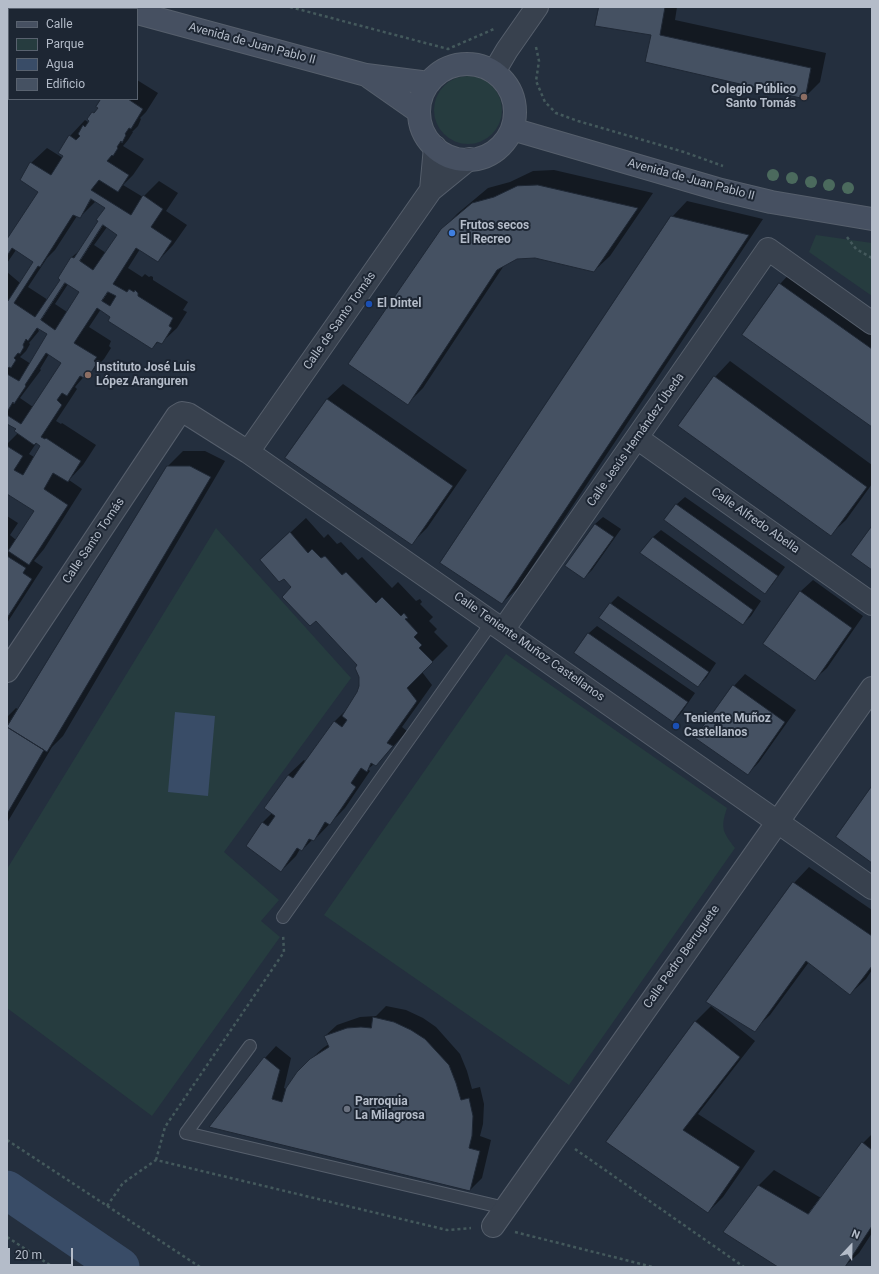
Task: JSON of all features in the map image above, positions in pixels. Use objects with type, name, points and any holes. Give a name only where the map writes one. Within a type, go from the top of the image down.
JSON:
[{"type":"main road","name":"Avenida de Juan Pablo II","points":[[138,12],[366,75],[429,83]]},
{"type":"main road","points":[[460,64],[474,64],[494,72],[506,83],[513,98],[515,114],[512,129],[505,141],[495,151],[482,157],[460,159],[450,156],[435,146],[423,131],[419,112],[422,96],[434,77],[446,69],[460,64]]},
{"type":"main road","name":"Avenida de Juan Pablo II","points":[[366,75],[419,112]]},
{"type":"main road","name":"Avenida de Juan Pablo II","points":[[512,129],[721,190],[771,202],[872,219]]},
{"type":"street","points":[[494,72],[520,30],[537,7]]},
{"type":"street","name":"Calle de Santo Tomás","points":[[431,190],[435,146]]},
{"type":"street","name":"Calle de Santo Tomás","points":[[248,452],[431,190],[469,159]]},
{"type":"street","name":"Calle Jesús Hernández Úbeda","points":[[498,626],[637,438],[768,249],[872,323]]},
{"type":"street","name":"Calle Teniente Muñoz Castellanos","points":[[182,412],[188,414],[248,452],[872,888]]},
{"type":"street","name":"Calle Santo Tomás","points":[[7,671],[177,416],[182,412]]},
{"type":"street","name":"Calle Alfredo Abella","points":[[637,438],[872,604]]},
{"type":"street","name":"Calle Pedro Berruguete","points":[[493,1226],[872,688]]},
{"type":"lane","points":[[283,917],[498,626]]},
{"type":"lane","points":[[250,1046],[186,1133],[506,1208]]},
{"type":"path","points":[[290,7],[448,49],[477,37],[506,22],[520,30],[537,47],[539,60],[536,82],[545,102],[556,113],[578,121],[684,152],[727,167]]},
{"type":"path","points":[[843,214],[843,233],[856,249],[872,258]]},
{"type":"path","points":[[107,1206],[123,1183],[156,1160],[165,1127],[284,952],[283,917]]},
{"type":"path","points":[[556,1136],[744,1267]]},
{"type":"path","points":[[7,1140],[200,1267]]},
{"type":"path","points":[[156,1160],[447,1230],[493,1226],[653,1267]]},
{"type":"path","points":[[7,1237],[52,1267]]},
{"type":"green space","points":[[468,76],[481,79],[492,86],[499,97],[502,110],[499,123],[492,134],[481,141],[468,144],[455,141],[444,134],[437,123],[434,110],[437,97],[444,86],[455,79]]},
{"type":"green space","points":[[816,235],[872,243],[872,296],[809,252]]},
{"type":"green space","points":[[216,528],[351,678],[224,852],[279,900],[261,921],[280,937],[152,1116],[7,1008],[7,869]]},
{"type":"green space","points":[[506,654],[727,808],[723,826],[725,834],[735,848],[569,1085],[324,915]]},
{"type":"water","points":[[175,712],[215,716],[208,796],[168,792]]},
{"type":"building","points":[[599,7],[665,7],[660,35],[811,68],[805,99],[645,62],[651,35],[595,26]]},
{"type":"building","points":[[100,100],[130,100],[143,109],[131,129],[129,128],[125,134],[126,135],[122,143],[121,141],[113,156],[112,155],[107,161],[129,175],[118,192],[99,180],[91,190],[131,215],[143,195],[163,209],[151,227],[172,241],[158,262],[136,248],[113,284],[127,292],[129,289],[134,292],[135,290],[138,293],[138,296],[173,318],[169,326],[172,328],[162,344],[157,342],[152,349],[108,321],[110,317],[97,308],[74,343],[97,357],[94,361],[97,363],[89,376],[86,374],[84,378],[80,376],[67,396],[62,393],[57,400],[62,405],[41,437],[46,438],[81,461],[68,482],[53,473],[44,489],[68,505],[29,565],[8,551],[34,511],[7,494],[7,446],[23,456],[14,470],[23,475],[40,446],[36,443],[34,445],[14,431],[16,429],[7,424],[7,415],[21,424],[61,363],[46,353],[25,385],[26,386],[7,412],[7,374],[19,381],[47,334],[37,328],[28,341],[26,339],[20,354],[18,353],[14,358],[16,360],[11,368],[9,367],[7,369],[7,300],[8,301],[33,262],[12,248],[7,256],[7,239],[38,192],[20,180],[30,162],[51,175],[63,156],[58,153],[69,135],[76,140],[80,136],[78,134],[83,125],[85,127],[89,121],[87,119],[92,112],[94,113],[98,108],[96,107]],"holes":[[[91,199],[105,208],[96,220],[98,221],[74,258],[71,257],[58,278],[60,280],[35,317],[14,303],[38,266],[40,267],[73,215],[80,218]],[[103,225],[117,235],[93,270],[80,261]],[[65,283],[79,292],[55,330],[41,320]],[[108,292],[116,296],[110,306],[102,301]]]},
{"type":"building","points":[[538,185],[638,208],[594,272],[535,258],[517,259],[497,270],[408,405],[348,364],[441,229],[472,203],[494,197],[517,186]]},
{"type":"building","points":[[671,216],[749,235],[502,604],[440,563]]},
{"type":"building","points":[[779,283],[872,349],[872,427],[742,335]]},
{"type":"building","points":[[714,376],[867,487],[831,536],[678,426]]},
{"type":"building","points":[[327,399],[453,486],[412,545],[285,458]]},
{"type":"building","points":[[167,466],[190,466],[211,477],[47,752],[7,727]]},
{"type":"building","points":[[676,504],[778,576],[765,594],[664,520]]},
{"type":"building","points":[[595,524],[614,537],[584,579],[565,566]]},
{"type":"building","points":[[872,526],[872,570],[851,555]]},
{"type":"building","points":[[290,532],[308,553],[312,549],[321,558],[325,556],[342,575],[346,572],[376,603],[382,597],[401,616],[404,613],[408,618],[405,619],[418,633],[414,637],[422,645],[419,648],[433,662],[407,688],[417,701],[387,743],[393,746],[376,766],[371,763],[367,772],[361,768],[351,783],[356,787],[330,825],[325,822],[314,841],[309,839],[302,851],[297,848],[281,872],[246,846],[262,822],[268,826],[275,816],[264,808],[288,775],[293,778],[334,721],[342,727],[347,720],[342,716],[357,692],[359,686],[359,677],[355,668],[357,665],[316,621],[310,626],[282,597],[291,587],[284,579],[279,582],[260,560]]},
{"type":"building","points":[[653,537],[753,610],[743,625],[640,553]]},
{"type":"building","points":[[7,556],[26,568],[23,573],[32,579],[7,618]]},
{"type":"building","points":[[800,591],[852,628],[815,681],[763,644]]},
{"type":"building","points":[[610,603],[709,672],[698,687],[599,618]]},
{"type":"building","points":[[588,633],[688,702],[673,722],[574,653]]},
{"type":"building","points":[[733,685],[785,722],[748,775],[695,738]]},
{"type":"building","points":[[7,727],[44,750],[7,814]]},
{"type":"building","points":[[872,786],[872,863],[836,837]]},
{"type":"building","points":[[793,882],[872,936],[872,966],[850,995],[806,961],[755,1032],[706,1002]]},
{"type":"building","name":"Parroquia La Milagrosa","points":[[373,1017],[394,1022],[425,1039],[449,1065],[461,1100],[469,1098],[473,1116],[472,1136],[469,1148],[480,1151],[470,1191],[209,1127],[264,1057],[280,1070],[272,1099],[282,1102],[286,1088],[297,1072],[310,1059],[329,1047],[324,1036],[347,1028],[371,1028]]},
{"type":"building","points":[[695,1021],[740,1057],[683,1130],[740,1167],[708,1213],[606,1142]]},
{"type":"building","points":[[862,1142],[872,1150],[872,1226],[845,1267],[778,1267],[723,1232],[758,1185],[808,1214]]},
{"type":"waterway","points":[[7,1190],[120,1267]]},
{"type":"place","name":"Colegio Público Santo Tomás","points":[[804,97]]},
{"type":"place","name":"Frutos secos El Recreo","points":[[452,233]]},
{"type":"place","name":"El Dintel","points":[[369,304]]},
{"type":"place","name":"Instituto José Luis López Aranguren","points":[[88,375]]},
{"type":"place","name":"Teniente Muñoz Castellanos","points":[[676,726]]},
{"type":"place","name":"Parroquia La Milagrosa","points":[[347,1109]]}]
